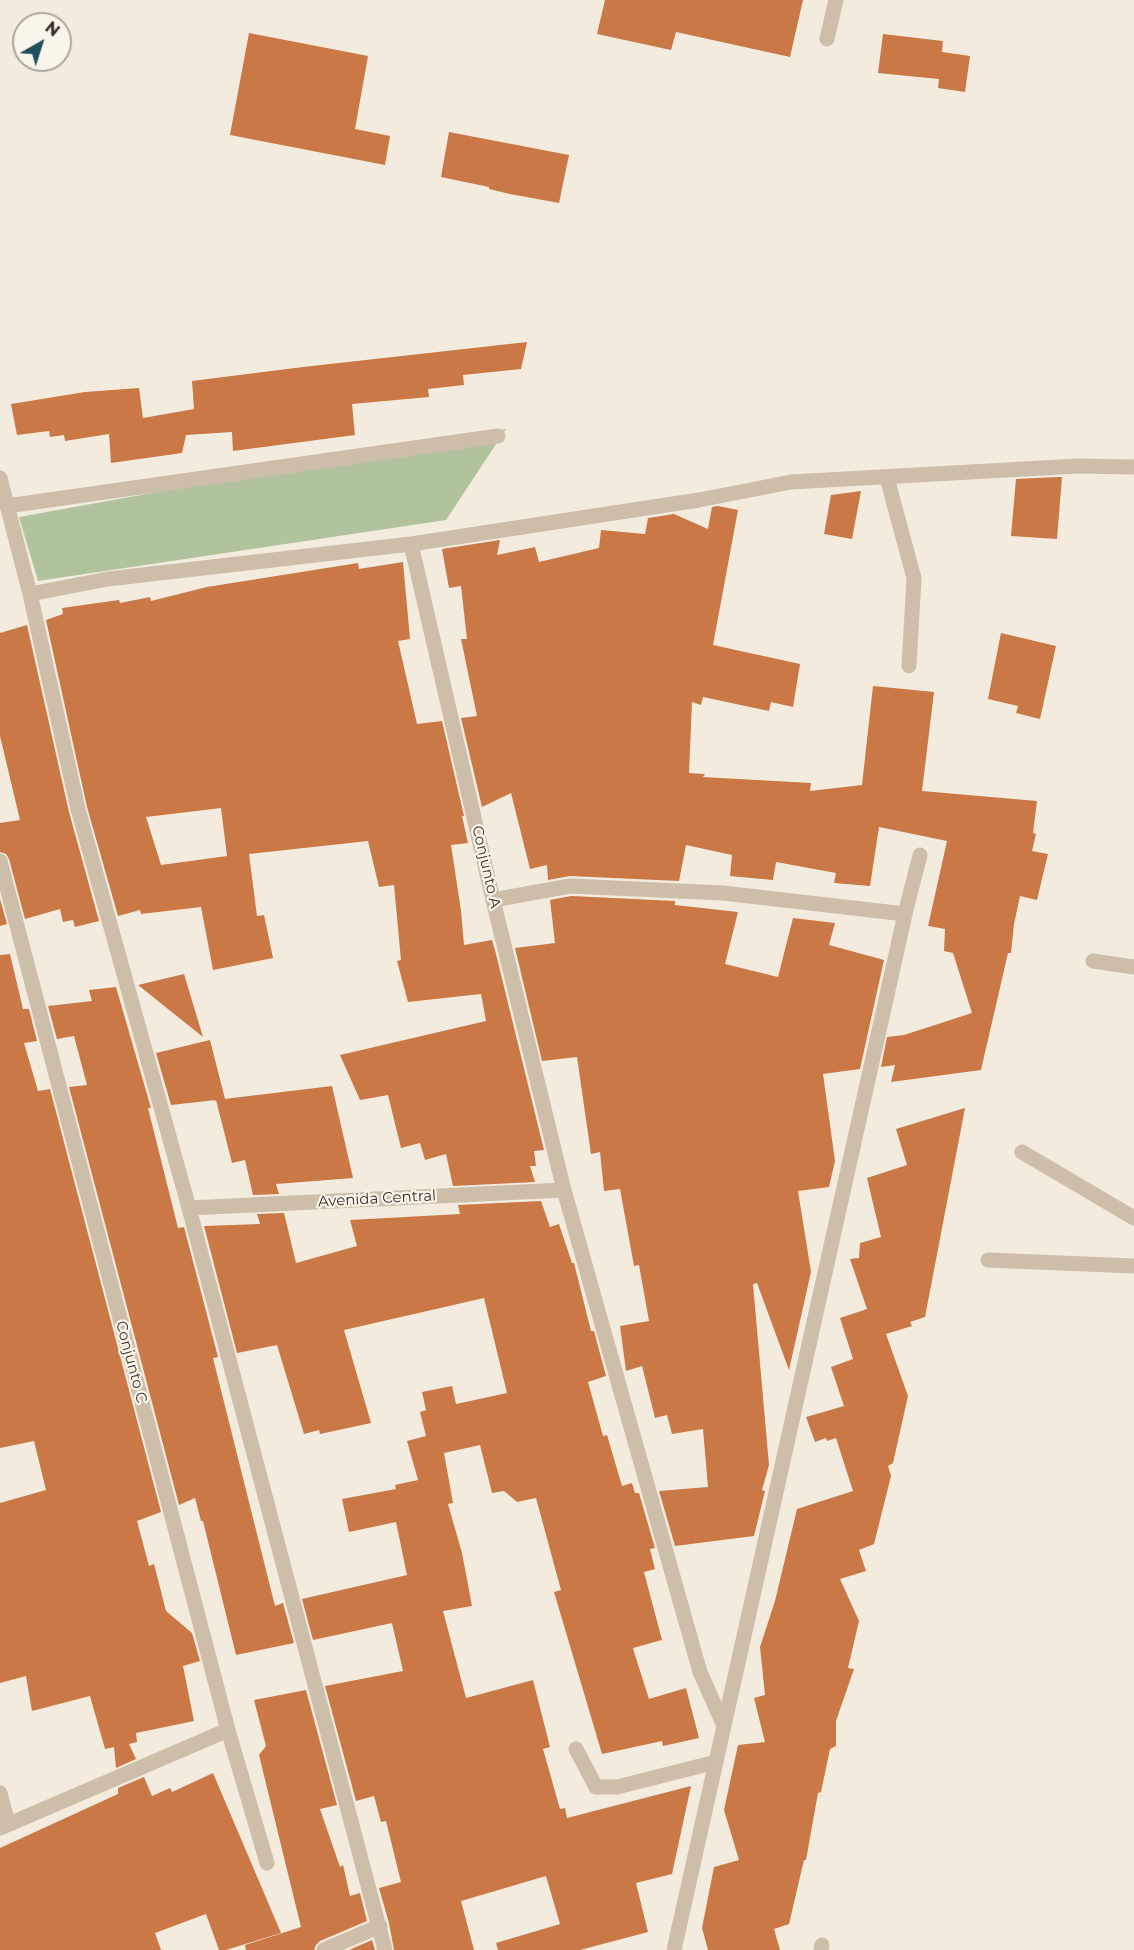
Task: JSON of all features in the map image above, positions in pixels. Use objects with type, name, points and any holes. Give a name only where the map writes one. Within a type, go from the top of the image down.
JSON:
[{"type":"street","points":[[827,39],[836,0]]},
{"type":"street","points":[[7,506],[498,436]]},
{"type":"street","points":[[30,594],[108,579],[411,544],[699,500],[791,482],[1078,466],[1134,467]]},
{"type":"street","points":[[0,478],[30,594],[78,809],[189,1208],[385,1950]]},
{"type":"street","points":[[887,478],[914,578],[909,666]]},
{"type":"street","name":"Conjunto A","points":[[411,544],[493,900],[564,1190],[700,1672],[724,1726]]},
{"type":"street","points":[[674,1950],[904,914],[920,855]]},
{"type":"street","name":"Conjunto C","points":[[0,861],[228,1730],[267,1863]]},
{"type":"street","points":[[493,900],[570,886],[723,893],[904,914]]},
{"type":"street","points":[[1093,961],[1134,967]]},
{"type":"street","points":[[1022,1152],[1134,1218]]},
{"type":"street","name":"Avenida Central","points":[[189,1208],[564,1190]]},
{"type":"street","points":[[988,1260],[1134,1266]]},
{"type":"street","points":[[0,1794],[4,1826],[228,1730]]},
{"type":"street","points":[[576,1749],[596,1786],[617,1787],[716,1762]]},
{"type":"street","points":[[324,1950],[380,1926]]},
{"type":"green space","points":[[506,429],[446,520],[38,581],[19,517]]},
{"type":"building","points":[[605,0],[803,0],[790,57],[676,32],[671,50],[597,34]]},
{"type":"building","points":[[249,33],[368,56],[355,129],[390,136],[385,165],[230,135]]},
{"type":"building","points":[[883,34],[943,41],[942,52],[970,56],[965,92],[938,88],[939,79],[878,73]]},
{"type":"building","points":[[449,132],[569,155],[559,203],[441,177]]},
{"type":"building","points":[[527,342],[521,369],[463,375],[464,385],[428,389],[429,397],[352,404],[355,435],[233,451],[232,432],[186,435],[182,453],[111,463],[109,434],[65,441],[64,435],[50,437],[49,431],[17,435],[11,404],[85,392],[139,388],[143,418],[194,409],[192,381]]},
{"type":"building","points":[[1062,477],[1057,539],[1011,536],[1016,479]]},
{"type":"building","points":[[861,491],[852,539],[824,534],[831,495]]},
{"type":"building","points":[[712,507],[738,510],[713,645],[800,664],[793,707],[771,702],[769,711],[703,697],[701,705],[692,702],[689,773],[705,774],[703,777],[811,783],[810,791],[862,785],[873,686],[934,692],[922,791],[1037,801],[1033,833],[1036,834],[1032,851],[1048,854],[1037,900],[1020,896],[1011,953],[1008,953],[981,1070],[891,1082],[895,1065],[881,1067],[887,1037],[904,1035],[972,1013],[953,953],[944,951],[945,929],[928,926],[947,841],[879,827],[870,886],[834,883],[836,873],[776,862],[773,880],[730,876],[732,855],[686,845],[679,881],[570,876],[548,880],[547,865],[530,869],[511,793],[482,807],[461,718],[477,716],[461,639],[467,639],[461,586],[449,588],[442,549],[500,540],[497,555],[535,547],[539,562],[599,548],[601,530],[645,534],[648,518],[674,514],[708,529]]},
{"type":"building","points":[[403,562],[410,639],[398,641],[417,724],[442,721],[468,843],[451,845],[464,945],[492,940],[495,950],[544,1150],[534,1151],[536,1166],[530,1166],[535,1182],[453,1186],[446,1154],[425,1160],[420,1143],[401,1148],[388,1095],[360,1100],[340,1055],[486,1021],[481,994],[408,1002],[397,961],[401,960],[394,885],[379,887],[368,841],[249,854],[257,916],[264,915],[273,958],[213,970],[201,907],[141,914],[140,910],[118,916],[87,807],[46,620],[63,614],[62,608],[119,600],[120,603],[150,597],[151,601],[207,587],[358,563],[359,569]],"holes":[[[221,808],[227,856],[161,865],[146,817]]]},
{"type":"building","points":[[27,625],[69,812],[99,921],[75,927],[73,920],[63,922],[60,909],[25,919],[9,859],[6,854],[0,852],[0,823],[20,820],[0,736],[0,633]]},
{"type":"building","points":[[1001,633],[1056,646],[1040,719],[1016,713],[1018,706],[988,699]]},
{"type":"building","points":[[571,896],[675,901],[675,905],[738,912],[725,964],[778,977],[793,918],[835,923],[829,945],[884,960],[860,1069],[823,1074],[835,1161],[829,1187],[798,1191],[811,1272],[789,1370],[757,1283],[753,1284],[769,1465],[754,1536],[675,1546],[659,1491],[708,1487],[703,1429],[672,1434],[667,1415],[655,1418],[642,1366],[626,1371],[620,1326],[649,1321],[639,1265],[634,1266],[620,1189],[604,1191],[600,1152],[591,1154],[577,1057],[542,1061],[515,948],[555,943],[550,900]]},
{"type":"building","points":[[0,899],[7,924],[0,926]]},
{"type":"building","points":[[10,954],[23,1009],[29,1009],[37,1041],[24,1043],[38,1091],[50,1089],[161,1512],[137,1521],[149,1566],[154,1564],[166,1611],[192,1633],[200,1661],[183,1666],[194,1721],[136,1733],[137,1742],[129,1744],[136,1759],[116,1768],[114,1747],[105,1749],[90,1696],[32,1711],[26,1676],[0,1683],[0,1503],[46,1490],[34,1441],[0,1448],[0,955]]},
{"type":"building","points":[[184,974],[203,1037],[138,985]]},
{"type":"building","points":[[116,987],[151,1108],[148,1108],[178,1228],[184,1227],[218,1357],[213,1358],[275,1606],[283,1603],[294,1643],[236,1655],[203,1521],[201,1521],[195,1498],[179,1505],[69,1087],[87,1085],[74,1036],[57,1039],[48,1006],[92,1001],[89,990]]},
{"type":"building","points":[[210,1040],[225,1099],[171,1105],[156,1053]]},
{"type":"building","points":[[332,1086],[353,1178],[276,1184],[279,1194],[253,1195],[245,1160],[232,1163],[216,1100]]},
{"type":"building","points":[[965,1108],[925,1317],[910,1322],[912,1326],[886,1334],[908,1396],[893,1463],[888,1466],[891,1476],[874,1544],[859,1550],[866,1571],[840,1579],[859,1621],[848,1668],[854,1669],[836,1721],[836,1746],[830,1749],[821,1792],[818,1793],[806,1860],[804,1860],[789,1924],[774,1929],[780,1950],[708,1950],[702,1928],[714,1867],[739,1860],[724,1810],[738,1745],[765,1742],[754,1698],[765,1695],[760,1647],[775,1601],[797,1509],[853,1491],[836,1438],[827,1441],[826,1438],[815,1442],[806,1417],[844,1406],[831,1367],[853,1359],[840,1318],[867,1309],[850,1259],[859,1258],[860,1243],[881,1237],[867,1178],[907,1165],[896,1129]]},
{"type":"building","points":[[541,1201],[550,1227],[559,1224],[572,1263],[574,1263],[591,1331],[594,1331],[606,1376],[588,1382],[603,1436],[607,1435],[622,1486],[632,1483],[635,1493],[639,1493],[655,1548],[650,1549],[655,1569],[644,1572],[662,1640],[633,1648],[635,1655],[649,1699],[686,1688],[699,1738],[663,1746],[662,1741],[602,1754],[554,1592],[561,1590],[536,1498],[517,1502],[504,1491],[492,1493],[480,1445],[444,1453],[453,1503],[448,1504],[462,1553],[472,1606],[443,1611],[466,1698],[533,1680],[550,1747],[543,1749],[560,1809],[565,1808],[567,1818],[691,1786],[672,1874],[636,1883],[648,1932],[580,1950],[498,1950],[496,1943],[560,1924],[546,1876],[461,1901],[474,1950],[394,1950],[379,1888],[401,1882],[386,1821],[381,1822],[374,1796],[356,1801],[325,1686],[403,1671],[392,1623],[313,1640],[302,1599],[407,1575],[396,1522],[349,1532],[342,1499],[396,1489],[395,1485],[418,1480],[407,1441],[426,1436],[420,1412],[426,1410],[422,1392],[452,1386],[456,1404],[507,1393],[484,1298],[344,1330],[371,1423],[320,1434],[319,1430],[304,1434],[277,1345],[237,1353],[204,1226],[260,1224],[257,1214],[284,1213],[296,1263],[357,1246],[350,1220],[460,1214],[458,1205]]},
{"type":"building","points":[[306,1690],[337,1805],[320,1809],[340,1867],[343,1865],[350,1896],[360,1893],[367,1921],[320,1941],[314,1950],[246,1950],[245,1945],[301,1927],[259,1755],[266,1746],[254,1700]]},
{"type":"building","points":[[213,1773],[281,1933],[226,1950],[219,1950],[206,1914],[155,1933],[161,1950],[0,1950],[0,1848],[118,1794],[118,1788],[144,1777],[152,1796],[170,1788],[172,1792]]},
{"type":"building","points":[[372,1940],[375,1950],[349,1950]]}]
